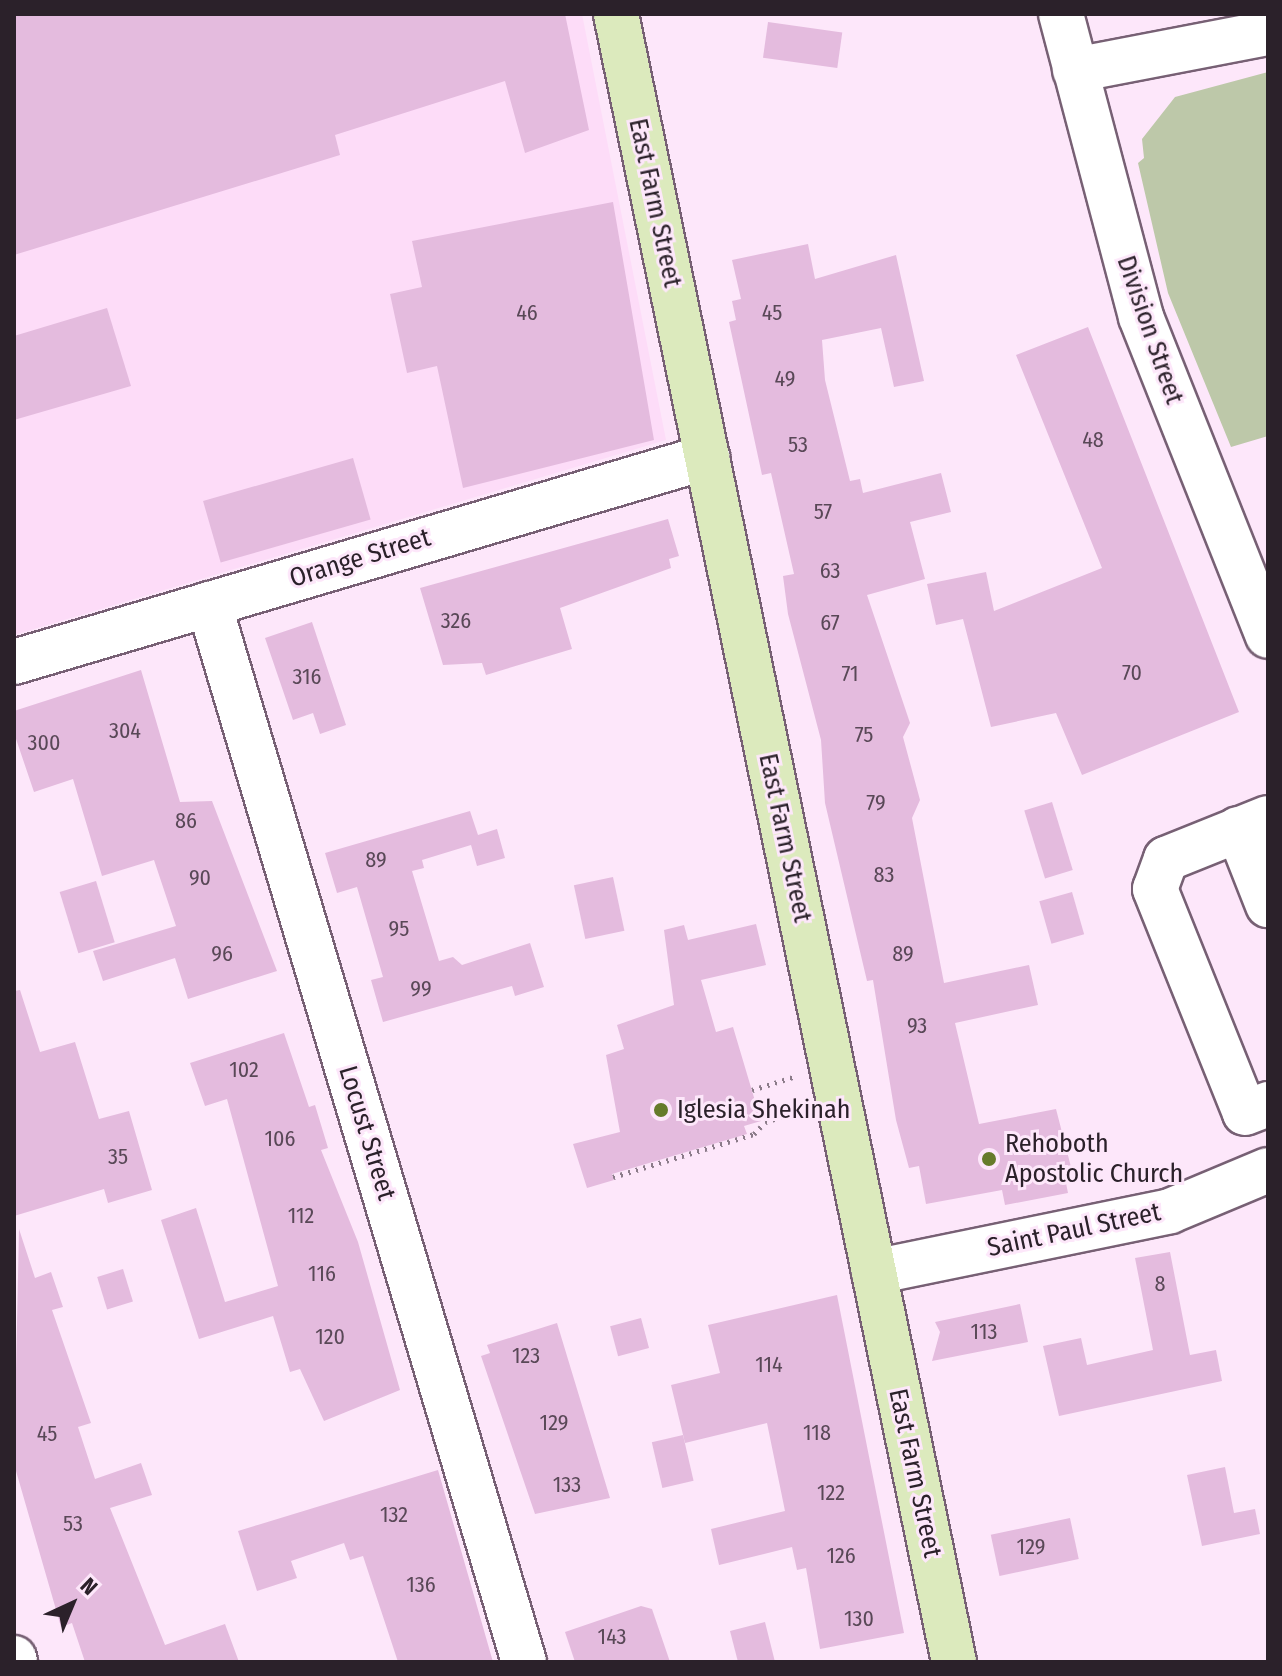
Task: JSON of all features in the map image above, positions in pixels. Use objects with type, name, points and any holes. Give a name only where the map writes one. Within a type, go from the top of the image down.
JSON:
[{"type":"main road","name":"East Farm Street","points":[[616,14],[954,1662]]},
{"type":"street","name":"Division Street","points":[[1061,14],[1141,317],[1253,557],[1268,636]]},
{"type":"street","points":[[1075,70],[1268,33]]},
{"type":"street","name":"Orange Street","points":[[14,662],[707,457]]},
{"type":"street","name":"Locust Street","points":[[209,604],[524,1662]]},
{"type":"street","points":[[1268,905],[1253,824],[1166,859],[1155,889],[1245,1113],[1268,1104]]},
{"type":"street","name":"Saint Paul Street","points":[[874,1272],[1170,1211],[1268,1170]]},
{"type":"path","points":[[752,1090],[781,1080]]},
{"type":"path","points":[[613,1177],[754,1134],[765,1122],[838,1098]]},
{"type":"shaded area","points":[[14,14],[582,14],[666,440],[14,635]]},
{"type":"green space","points":[[1268,72],[1268,436],[1231,447],[1168,293],[1138,163],[1144,158],[1142,139],[1175,97]]},
{"type":"building","points":[[14,14],[565,14],[589,130],[525,153],[505,81],[335,135],[340,155],[14,255]]},
{"type":"building","points":[[768,22],[842,32],[837,68],[763,58]]},
{"type":"building","points":[[613,202],[654,440],[463,488],[437,366],[407,373],[390,294],[422,287],[412,241]]},
{"type":"building","points":[[808,244],[815,279],[896,255],[924,381],[894,387],[881,328],[822,340],[825,380],[850,481],[860,479],[863,493],[941,473],[951,512],[910,522],[925,579],[867,595],[910,723],[903,737],[920,800],[912,818],[944,983],[1029,965],[1038,1005],[955,1023],[979,1124],[1056,1109],[1071,1167],[1063,1168],[1068,1193],[1005,1205],[1002,1190],[926,1204],[919,1166],[909,1168],[896,1120],[873,980],[867,981],[825,803],[821,740],[788,614],[783,576],[794,574],[771,473],[762,475],[729,322],[736,320],[732,301],[741,299],[732,260]]},
{"type":"building","points":[[107,308],[131,386],[14,420],[14,336]]},
{"type":"building","points":[[1088,327],[1239,712],[1082,775],[1056,713],[991,727],[963,619],[936,625],[927,584],[986,572],[994,611],[1102,568],[1016,355]]},
{"type":"building","points":[[353,458],[371,520],[221,563],[203,501]]},
{"type":"building","points":[[668,519],[679,556],[669,559],[671,568],[560,608],[572,649],[486,675],[482,663],[443,665],[420,588]]},
{"type":"building","points":[[312,622],[346,725],[320,734],[313,713],[293,720],[265,638]]},
{"type":"building","points":[[141,670],[180,802],[212,801],[277,971],[188,999],[175,958],[103,981],[93,951],[176,926],[154,860],[102,876],[73,779],[34,792],[14,733],[14,711]]},
{"type":"building","points":[[1052,802],[1073,870],[1045,878],[1024,810]]},
{"type":"building","points":[[470,811],[478,835],[497,829],[505,858],[477,866],[471,845],[422,860],[424,868],[412,871],[439,961],[453,957],[462,965],[530,943],[544,987],[515,996],[512,986],[383,1022],[371,980],[383,977],[357,887],[337,893],[325,853]]},
{"type":"building","points":[[613,877],[624,931],[585,939],[574,885]]},
{"type":"building","points":[[96,881],[115,942],[78,953],[60,892]]},
{"type":"building","points":[[1072,892],[1084,934],[1051,944],[1039,901]]},
{"type":"building","name":"Iglesia Shekinah","points":[[756,924],[766,965],[701,980],[716,1032],[733,1027],[761,1121],[744,1126],[747,1134],[612,1174],[614,1180],[587,1188],[573,1144],[620,1132],[606,1055],[624,1049],[617,1025],[674,1005],[664,930],[684,925],[688,940]]},
{"type":"building","points":[[20,990],[40,1052],[75,1042],[99,1119],[129,1111],[152,1190],[108,1203],[104,1189],[14,1216],[14,991]]},
{"type":"building","points":[[284,1033],[309,1107],[315,1105],[328,1148],[321,1150],[358,1242],[400,1390],[324,1421],[300,1369],[290,1372],[273,1316],[199,1339],[161,1220],[196,1208],[225,1302],[278,1286],[227,1099],[205,1106],[190,1063]]},
{"type":"building","points":[[19,1229],[35,1278],[51,1272],[63,1307],[52,1310],[91,1423],[78,1427],[95,1479],[141,1463],[152,1495],[110,1508],[165,1645],[225,1624],[239,1662],[85,1662],[72,1623],[61,1627],[14,1464]]},
{"type":"building","points":[[1170,1252],[1190,1355],[1216,1350],[1222,1381],[1059,1416],[1043,1346],[1081,1338],[1087,1365],[1153,1350],[1135,1258]]},
{"type":"building","points":[[123,1269],[133,1302],[107,1309],[97,1277]]},
{"type":"building","points":[[837,1295],[904,1633],[820,1649],[806,1568],[797,1570],[792,1547],[719,1565],[711,1529],[785,1511],[767,1423],[685,1443],[671,1385],[720,1373],[708,1325]]},
{"type":"building","points":[[1020,1304],[1028,1342],[932,1361],[940,1332],[935,1322]]},
{"type":"building","points":[[641,1318],[649,1348],[618,1356],[610,1326]]},
{"type":"building","points":[[557,1323],[610,1498],[535,1514],[481,1356],[490,1353],[487,1345]]},
{"type":"building","points":[[683,1435],[694,1481],[662,1488],[652,1442]]},
{"type":"building","points":[[1225,1467],[1234,1513],[1255,1509],[1260,1534],[1202,1546],[1187,1475]]},
{"type":"building","points":[[438,1470],[493,1662],[398,1662],[363,1556],[350,1560],[344,1543],[291,1561],[297,1578],[257,1591],[238,1531]]},
{"type":"building","points":[[1070,1518],[1079,1559],[1000,1576],[991,1535]]},
{"type":"building","points":[[641,1606],[652,1609],[670,1662],[575,1662],[565,1632]]},
{"type":"building","points":[[765,1622],[775,1662],[738,1662],[730,1631]]},
{"type":"place","name":"Iglesia Shekinah","points":[[661,1110]]},
{"type":"place","name":"Rehoboth Apostolic Church","points":[[989,1159]]}]
